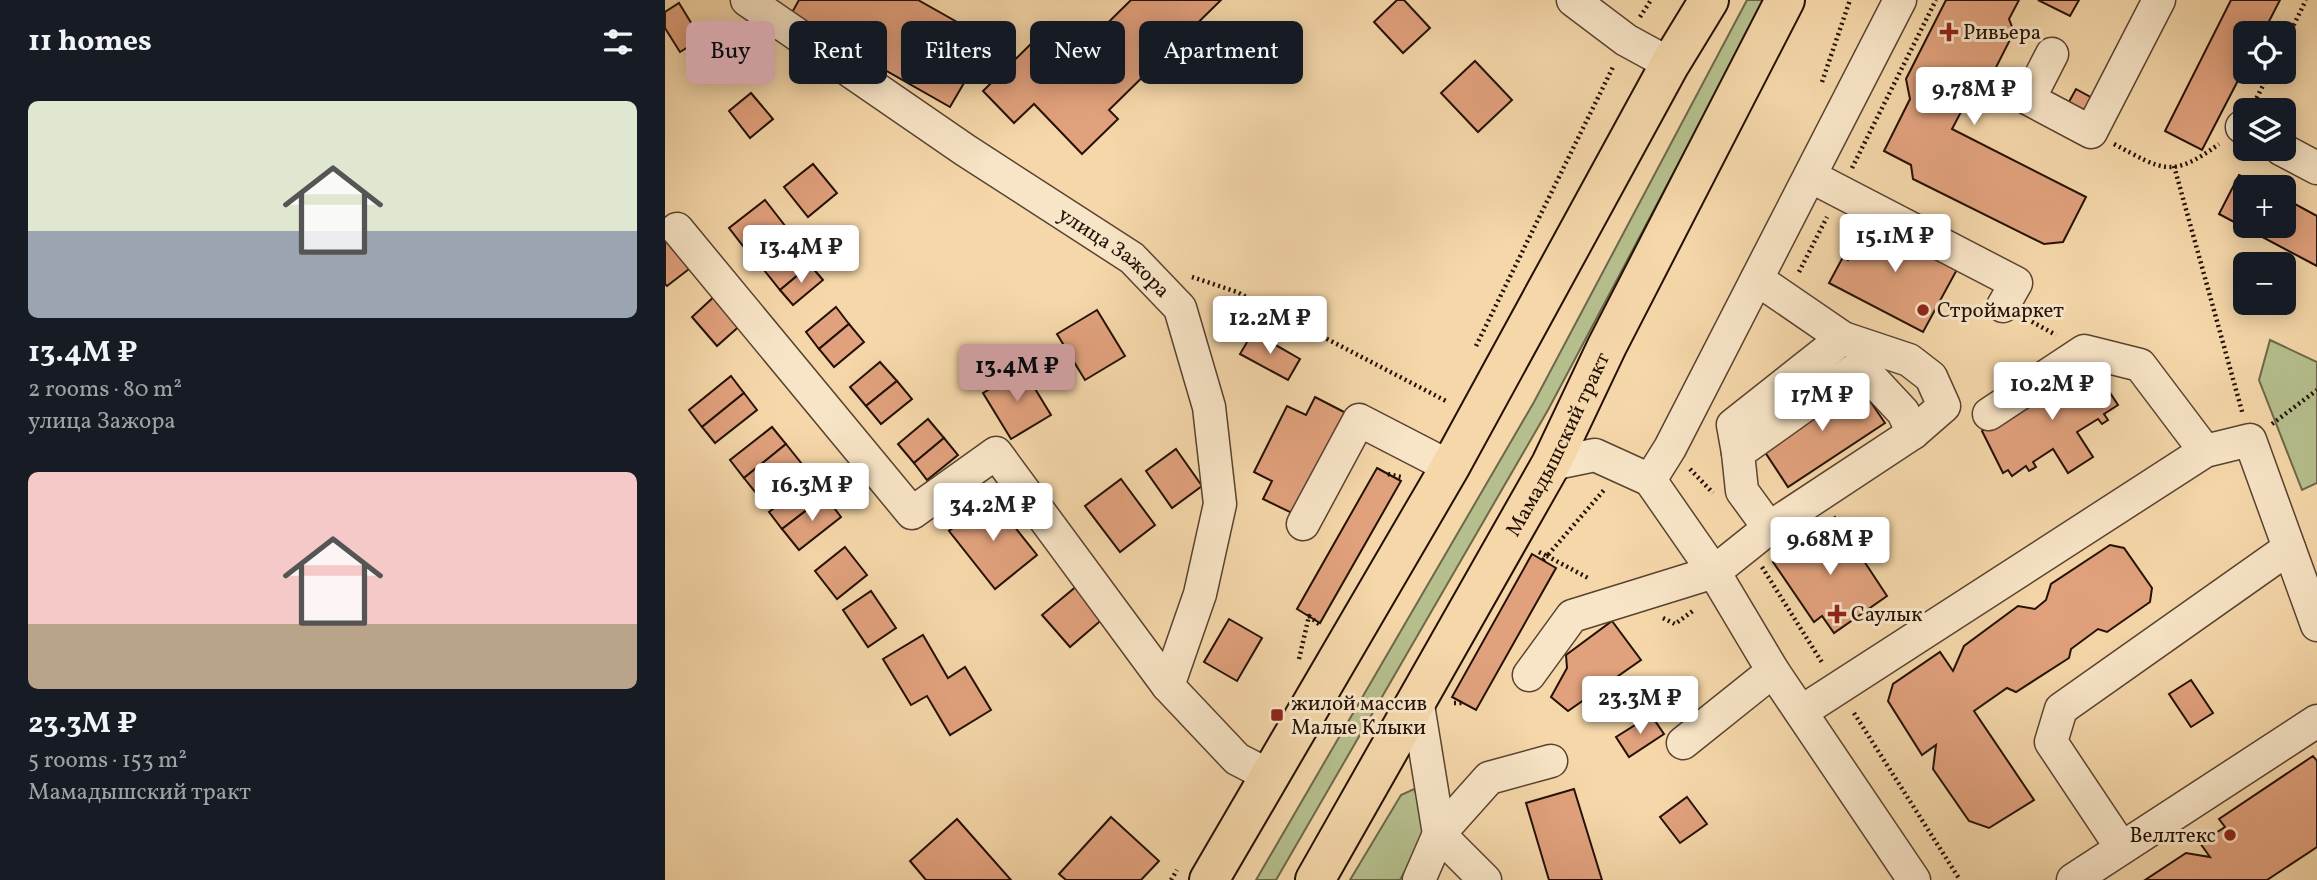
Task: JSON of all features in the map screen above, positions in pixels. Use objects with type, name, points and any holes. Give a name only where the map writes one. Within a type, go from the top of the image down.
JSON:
[{"type":"main road","points":[[1209,880],[1270,776],[1436,459],[1709,0]]},
{"type":"main road","name":"Мамадышский тракт","points":[[1315,880],[1551,464],[1607,346],[1785,0]]},
{"type":"street","name":"улица Зажора","points":[[747,0],[965,150],[1132,258],[1180,308],[1209,407],[1220,504],[1200,594],[1168,686]]},
{"type":"street","points":[[1650,480],[1670,448],[1900,0]]},
{"type":"street","points":[[2052,54],[2029,99],[2091,132],[2159,0]]},
{"type":"street","points":[[1583,3],[1626,40],[1670,64]]},
{"type":"street","points":[[2296,157],[2317,168]]},
{"type":"street","points":[[1810,176],[2016,283],[2003,306]]},
{"type":"street","points":[[677,229],[912,513],[996,453],[1168,686],[1237,759],[1270,776]]},
{"type":"street","points":[[1529,675],[1572,616],[1714,572],[1769,528],[1913,433],[1944,406],[1931,377],[1909,360],[1843,338],[1757,279]]},
{"type":"street","points":[[1769,528],[1742,491],[1733,425],[1843,338]]},
{"type":"street","points":[[1989,414],[2084,351],[2140,365],[2205,452]]},
{"type":"street","points":[[1738,453],[1860,366],[1903,412],[1913,433]]},
{"type":"street","points":[[1303,524],[1359,420],[1436,459]]},
{"type":"street","points":[[1801,712],[2205,452],[2250,440],[2317,625]]},
{"type":"street","points":[[1551,464],[1595,455],[1650,480],[1714,572],[1773,671],[1914,880]]},
{"type":"street","points":[[2121,847],[2050,742],[2061,709],[2289,548]]},
{"type":"street","points":[[1683,743],[1773,671]]},
{"type":"street","points":[[1417,699],[1439,834],[1485,880]]},
{"type":"street","points":[[2073,880],[2317,721]]},
{"type":"street","points":[[1419,880],[1439,834],[1489,778],[1551,761]]},
{"type":"path","points":[[1799,272],[1936,0]]},
{"type":"path","points":[[2296,22],[2307,0]]},
{"type":"path","points":[[1472,352],[1619,55]]},
{"type":"path","points":[[2091,132],[2158,167],[2191,165],[2233,132]]},
{"type":"path","points":[[2174,166],[2250,440],[2317,390]]},
{"type":"path","points":[[1184,275],[1237,292],[1448,402]]},
{"type":"path","points":[[2003,306],[2084,351]]},
{"type":"path","points":[[1388,474],[1436,459],[1448,402],[1454,390]]},
{"type":"green space","points":[[1747,0],[1765,0],[1548,410],[1276,880],[1256,880],[1534,402]]},
{"type":"green space","points":[[2270,340],[2317,362],[2317,483],[2302,490],[2259,380]]},
{"type":"green space","points":[[1414,789],[1420,803],[1424,826],[1419,846],[1400,880],[1350,880],[1401,795]]},
{"type":"building","points":[[799,0],[918,0],[955,21],[901,21],[901,79],[887,71],[887,21],[799,21],[790,16]]},
{"type":"building","points":[[1131,0],[1221,0],[1200,21],[1139,21],[1139,81],[1109,110],[1118,119],[1082,154],[1034,104],[1014,123],[983,91],[990,84],[1016,84],[1016,59],[1030,45],[1030,84],[1125,84],[1125,21],[1110,21]]},
{"type":"building","points":[[1397,0],[1404,0],[1430,28],[1403,53],[1374,22]]},
{"type":"building","points":[[1946,0],[2019,0],[2009,19],[2014,32],[1986,87],[1972,91],[1952,129],[2086,197],[2063,242],[2044,244],[1913,179],[1911,165],[1884,151],[1910,99],[1906,79]]},
{"type":"building","points":[[2038,0],[2079,0],[2070,16]]},
{"type":"building","points":[[2231,0],[2280,0],[2269,21],[2233,21],[2233,84],[2236,84],[2202,150],[2165,131]]},
{"type":"building","points":[[679,3],[690,21],[686,21],[686,48],[680,52],[665,28],[665,12]]},
{"type":"building","points":[[1475,61],[1512,100],[1478,132],[1441,93]]},
{"type":"building","points":[[910,84],[963,84],[950,107]]},
{"type":"building","points":[[2076,89],[2094,99],[2084,119],[2065,109]]},
{"type":"building","points":[[751,93],[773,119],[750,138],[729,111]]},
{"type":"building","points":[[813,164],[837,193],[808,217],[784,187]]},
{"type":"building","points":[[2233,187],[2233,221],[2219,214]]},
{"type":"building","points":[[765,200],[786,227],[750,255],[729,228]]},
{"type":"building","points":[[2296,205],[2317,216],[2317,266],[2296,255],[2296,252],[2291,252],[2264,238],[2296,238]]},
{"type":"building","points":[[1866,214],[1960,264],[1923,332],[1829,283],[1843,257],[1848,260],[1858,242],[1853,239]]},
{"type":"building","points":[[665,238],[693,266],[667,286],[665,284]]},
{"type":"building","points":[[794,245],[810,265],[780,290],[764,270]]},
{"type":"building","points":[[810,265],[823,280],[793,305],[780,290]]},
{"type":"building","points":[[717,294],[743,323],[717,346],[692,317]]},
{"type":"building","points":[[836,307],[849,324],[819,349],[806,332]]},
{"type":"building","points":[[1097,310],[1125,356],[1085,380],[1057,334]]},
{"type":"building","points":[[849,324],[864,342],[834,367],[819,349]]},
{"type":"building","points":[[1253,332],[1300,359],[1288,380],[1240,354]]},
{"type":"building","points":[[2088,360],[2099,375],[2103,372],[2108,379],[2103,382],[2118,405],[2104,414],[2108,420],[2102,424],[2098,419],[2077,432],[2093,457],[2068,473],[2053,449],[2033,462],[2036,467],[2029,471],[2026,466],[2012,476],[2008,470],[2003,473],[1982,431]]},
{"type":"building","points":[[880,362],[897,381],[866,406],[850,387]]},
{"type":"building","points":[[1023,369],[1051,415],[1011,439],[983,393]]},
{"type":"building","points":[[731,376],[744,393],[702,427],[689,410]]},
{"type":"building","points":[[1855,379],[1885,423],[1788,487],[1759,443]]},
{"type":"building","points":[[897,381],[912,399],[881,424],[866,406]]},
{"type":"building","points":[[744,393],[757,410],[715,443],[702,427]]},
{"type":"building","points":[[1315,397],[1346,413],[1294,514],[1263,499],[1272,481],[1254,472],[1287,406],[1306,415]]},
{"type":"building","points":[[928,419],[944,438],[914,463],[898,444]]},
{"type":"building","points":[[772,427],[786,444],[744,478],[730,460]]},
{"type":"building","points":[[944,438],[958,455],[927,480],[914,463]]},
{"type":"building","points":[[786,444],[802,464],[760,498],[744,478]]},
{"type":"building","points":[[1176,449],[1202,486],[1172,508],[1146,471]]},
{"type":"building","points":[[1377,468],[1401,481],[1320,623],[1297,609]]},
{"type":"building","points":[[811,479],[825,496],[782,529],[769,512]]},
{"type":"building","points":[[1121,479],[1155,525],[1120,552],[1085,506]]},
{"type":"building","points":[[825,496],[841,517],[799,550],[782,529]]},
{"type":"building","points":[[991,497],[1037,555],[995,589],[949,531]]},
{"type":"building","points":[[1835,517],[1887,596],[1834,633],[1822,616],[1814,622],[1773,562]]},
{"type":"building","points":[[2110,545],[2124,548],[2152,588],[2150,602],[2107,632],[2098,629],[2071,649],[2069,658],[2016,692],[2007,688],[1974,711],[2034,800],[1989,828],[1969,821],[1933,769],[1936,745],[1922,755],[1888,701],[1893,684],[1940,652],[1953,671],[1964,646],[2018,606],[2035,609],[2046,600],[2051,584]]},
{"type":"building","points":[[845,547],[867,575],[837,599],[815,571]]},
{"type":"building","points":[[1532,554],[1556,568],[1476,710],[1452,697]]},
{"type":"building","points":[[1078,585],[1105,617],[1070,647],[1042,615]]},
{"type":"building","points":[[871,591],[896,628],[868,647],[843,610]]},
{"type":"building","points":[[1229,619],[1262,638],[1237,681],[1204,662]]},
{"type":"building","points":[[1612,621],[1641,660],[1568,711],[1551,697],[1567,668],[1566,655]]},
{"type":"building","points":[[923,635],[948,678],[965,667],[991,710],[950,735],[927,696],[911,705],[883,659]]},
{"type":"building","points":[[2191,680],[2213,713],[2191,727],[2169,694]]},
{"type":"building","points":[[1651,715],[1664,734],[1629,757],[1616,737]]},
{"type":"building","points":[[2313,756],[2317,761],[2317,847],[2267,880],[2145,880],[2186,853],[2210,857],[2200,843],[2225,827],[2219,819]]},
{"type":"building","points":[[1574,789],[1602,880],[1549,880],[1526,803]]},
{"type":"building","points":[[1687,797],[1707,824],[1680,843],[1660,817]]},
{"type":"building","points":[[1111,817],[1159,861],[1141,880],[1066,880],[1059,874]]},
{"type":"building","points":[[957,819],[1011,880],[926,880],[910,861]]},
{"type":"place","name":"Ривьера","points":[[1949,32]]},
{"type":"place","name":"Строймаркет","points":[[1923,310]]},
{"type":"place","name":"Саулык","points":[[1837,614]]},
{"type":"place","name":"жилой массив Малые Клыки","points":[[1277,715]]},
{"type":"place","name":"Веллтекс","points":[[2230,835]]}]
